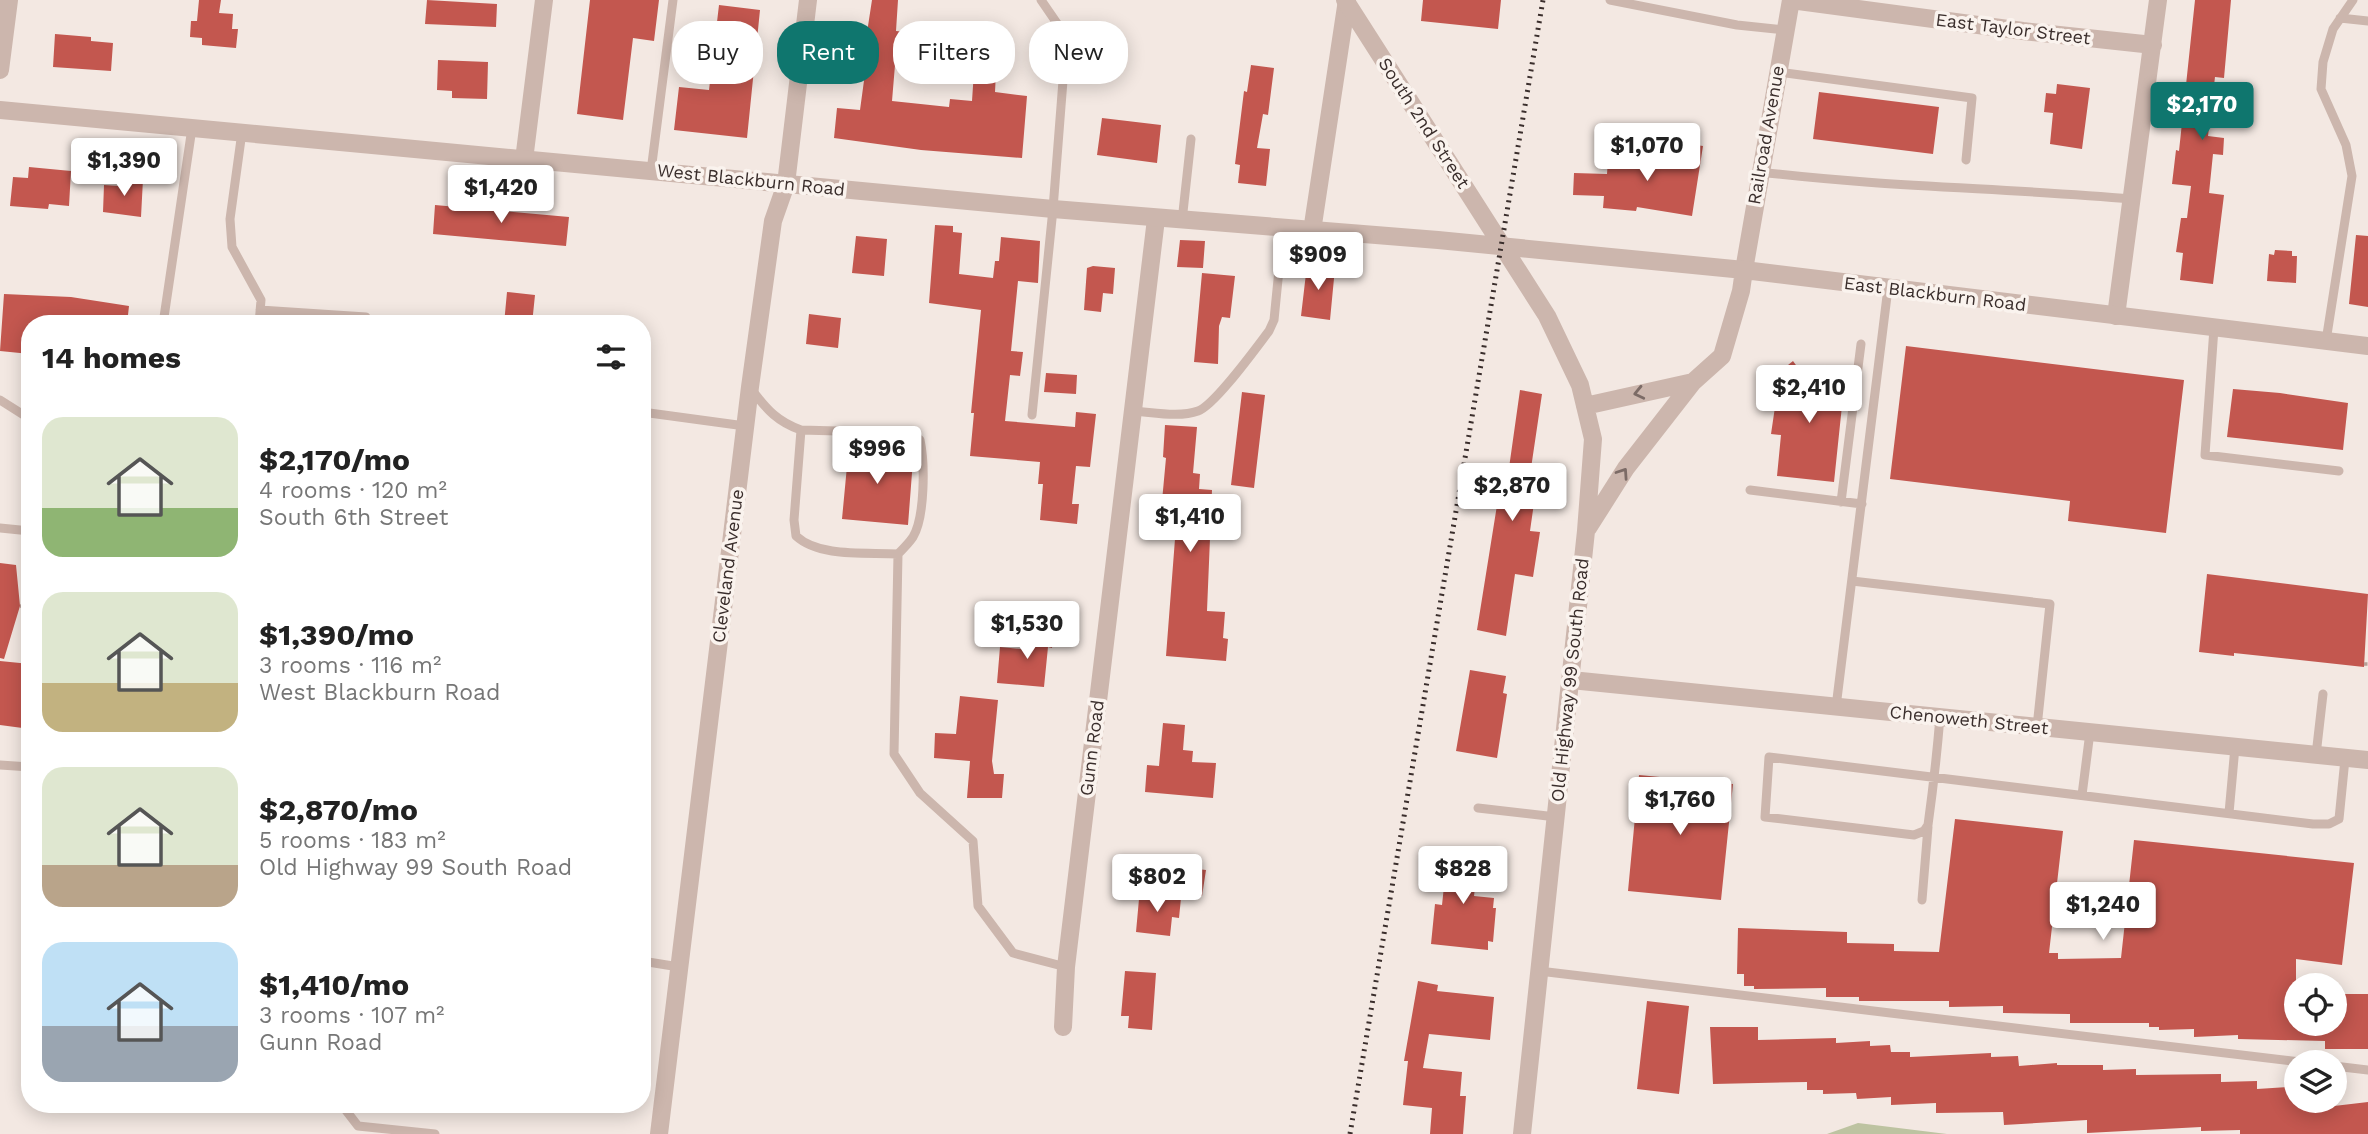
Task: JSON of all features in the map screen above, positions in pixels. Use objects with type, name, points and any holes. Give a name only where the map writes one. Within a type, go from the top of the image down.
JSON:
[{"type":"street","points":[[0,71],[9,0]]},
{"type":"street","points":[[524,160],[544,0]]},
{"type":"street","name":"Cleveland Avenue","points":[[659,1134],[750,387],[773,221],[786,184],[808,0]]},
{"type":"street","name":"East Taylor Street","points":[[1791,0],[2023,31],[2153,45]]},
{"type":"street","name":"Railroad Avenue","points":[[1586,531],[1626,468],[1693,382],[1722,356],[1741,291],[1791,0]]},
{"type":"street","points":[[2116,316],[2158,0]]},
{"type":"street","points":[[1312,230],[1346,1]]},
{"type":"street","name":"South 2nd Street","points":[[1346,1],[1502,247]]},
{"type":"street","name":"West Blackburn Road","points":[[0,110],[1156,219],[1502,247]]},
{"type":"street","name":"Gunn Road","points":[[1063,1027],[1066,967],[1156,219]]},
{"type":"street","name":"East Blackburn Road","points":[[1502,247],[1744,270],[2368,346]]},
{"type":"street","name":"Old Highway 99 South Road","points":[[1502,247],[1553,328],[1580,386],[1593,439],[1571,680],[1522,1134]]},
{"type":"street","points":[[1585,406],[1693,382]]},
{"type":"street","name":"Chenoweth Street","points":[[1571,680],[2368,760]]},
{"type":"lane","points":[[651,170],[673,0]]},
{"type":"lane","points":[[1032,415],[1053,209],[1066,42],[1063,32],[1041,0]]},
{"type":"lane","points":[[1610,0],[1738,25],[1785,30]]},
{"type":"lane","points":[[2326,341],[2352,176],[2346,145],[2320,89],[2323,62],[2340,18],[2353,0]]},
{"type":"lane","points":[[2340,18],[2368,21]]},
{"type":"lane","points":[[1778,72],[1972,98],[1966,160]]},
{"type":"lane","points":[[164,315],[192,128]]},
{"type":"lane","points":[[242,132],[230,219],[232,247],[261,300],[260,315]]},
{"type":"lane","points":[[1182,221],[1191,139]]},
{"type":"lane","points":[[1760,172],[1955,190],[2030,190],[2132,199]]},
{"type":"lane","points":[[1133,411],[1194,412],[1217,396],[1269,331],[1274,320],[1283,229]]},
{"type":"lane","points":[[1836,707],[1888,288]]},
{"type":"lane","points":[[260,310],[294,315]]},
{"type":"lane","points":[[2214,328],[2205,455],[2339,471]]},
{"type":"lane","points":[[1840,502],[1861,344]]},
{"type":"lane","points":[[750,387],[770,415],[785,425],[802,430],[910,433],[920,440],[925,460],[918,524],[913,537],[898,554],[894,754],[920,793],[972,841],[978,906],[1013,953],[1066,967]]},
{"type":"lane","points":[[0,400],[21,413]]},
{"type":"lane","points":[[651,413],[745,426]]},
{"type":"lane","points":[[802,430],[794,520],[796,536],[805,545],[820,549],[898,554]]},
{"type":"lane","points":[[1750,490],[1862,504]]},
{"type":"lane","points":[[0,528],[21,530]]},
{"type":"lane","points":[[1852,581],[2050,604],[2037,727]]},
{"type":"lane","points":[[2316,755],[2323,694]]},
{"type":"lane","points":[[1922,900],[1940,717]]},
{"type":"lane","points":[[2082,795],[2090,732]]},
{"type":"lane","points":[[2229,813],[2235,747]]},
{"type":"lane","points":[[1928,825],[1924,831],[1914,835],[1765,817],[1769,757],[2329,824],[2339,818],[2345,759]]},
{"type":"lane","points":[[0,765],[21,766]]},
{"type":"lane","points":[[1478,808],[1556,817]]},
{"type":"lane","points":[[651,962],[679,967]]},
{"type":"lane","points":[[1539,971],[2284,1060]]},
{"type":"lane","points":[[2347,1068],[2368,1070]]},
{"type":"lane","points":[[348,1113],[358,1126],[435,1134]]},
{"type":"green space","points":[[1858,1123],[1947,1134],[1827,1134]]},
{"type":"building","points":[[199,0],[221,0],[219,13],[233,14],[232,29],[238,29],[236,48],[202,45],[202,38],[190,37],[191,21],[197,21]]},
{"type":"building","points":[[427,0],[497,4],[496,27],[425,24]]},
{"type":"building","points":[[590,0],[659,0],[654,41],[633,38],[623,120],[577,114]]},
{"type":"building","points":[[872,0],[898,0],[897,21],[893,21],[892,101],[949,107],[950,99],[972,101],[973,84],[995,84],[995,92],[1027,96],[1022,158],[921,150],[834,138],[837,108],[860,110],[864,84],[879,84],[879,21],[869,21]]},
{"type":"building","points":[[1423,0],[1501,0],[1498,29],[1421,21]]},
{"type":"building","points":[[2195,0],[2231,0],[2224,78],[2215,77],[2208,136],[2224,138],[2223,155],[2213,154],[2209,193],[2224,195],[2213,284],[2180,280],[2183,253],[2176,252],[2181,218],[2187,218],[2191,186],[2172,184],[2176,150],[2179,151]]},
{"type":"building","points":[[719,5],[760,10],[759,21],[717,21]]},
{"type":"building","points":[[55,34],[91,37],[91,41],[113,43],[111,71],[53,67]]},
{"type":"building","points":[[438,60],[488,62],[487,99],[452,98],[452,91],[437,90]]},
{"type":"building","points":[[1251,65],[1274,68],[1268,115],[1263,114],[1257,148],[1270,149],[1266,186],[1238,183],[1240,165],[1235,164],[1244,91],[1247,92]]},
{"type":"building","points":[[710,84],[752,84],[747,138],[674,130],[679,87],[709,90]]},
{"type":"building","points":[[2057,84],[2090,88],[2082,149],[2050,144],[2053,113],[2044,112],[2046,93],[2056,94]]},
{"type":"building","points":[[1819,92],[1939,107],[1933,154],[1813,139]]},
{"type":"building","points":[[1102,118],[1161,125],[1157,163],[1097,155]]},
{"type":"building","points":[[1675,142],[1703,146],[1692,216],[1637,207],[1636,211],[1603,208],[1604,196],[1573,195],[1574,173],[1607,174],[1608,159],[1671,165]]},
{"type":"building","points":[[29,167],[71,171],[69,206],[49,204],[48,209],[10,206],[13,177],[28,178]]},
{"type":"building","points":[[119,178],[143,179],[141,217],[103,212],[104,185],[119,186]]},
{"type":"building","points":[[435,205],[569,217],[566,246],[433,234]]},
{"type":"building","points":[[935,225],[953,226],[953,232],[962,233],[959,274],[993,278],[995,261],[999,261],[1001,237],[1040,241],[1038,283],[1018,281],[1011,351],[1023,352],[1020,376],[1010,375],[1005,421],[1075,427],[1076,412],[1096,414],[1090,467],[1076,466],[1072,504],[1079,504],[1077,524],[1040,520],[1043,484],[1038,484],[1040,462],[970,456],[974,413],[971,413],[981,310],[929,303]]},
{"type":"building","points":[[2356,235],[2368,236],[2368,307],[2349,304]]},
{"type":"building","points":[[856,236],[887,239],[884,276],[852,273]]},
{"type":"building","points":[[1180,240],[1205,241],[1203,268],[1177,267]]},
{"type":"building","points":[[2275,250],[2292,251],[2292,256],[2297,256],[2296,283],[2267,281],[2269,254],[2274,255]]},
{"type":"building","points":[[1307,265],[1335,268],[1330,320],[1301,316]]},
{"type":"building","points":[[1087,268],[1115,268],[1113,294],[1103,293],[1101,312],[1084,310]]},
{"type":"building","points":[[1202,273],[1235,276],[1230,318],[1222,317],[1219,326],[1218,364],[1194,362]]},
{"type":"building","points":[[507,292],[535,295],[533,315],[505,315]]},
{"type":"building","points":[[4,294],[71,297],[129,306],[128,315],[21,315],[21,353],[0,351]]},
{"type":"building","points":[[809,314],[841,318],[838,348],[806,344]]},
{"type":"building","points":[[1906,346],[2184,380],[2166,533],[2068,521],[2070,501],[1890,479]]},
{"type":"building","points":[[1793,361],[1801,372],[1845,377],[1834,482],[1777,476],[1781,435],[1771,434],[1775,407],[1785,408],[1787,383],[1778,373]]},
{"type":"building","points":[[1046,373],[1077,375],[1076,394],[1044,392]]},
{"type":"building","points":[[2233,389],[2348,403],[2343,450],[2227,437]]},
{"type":"building","points":[[1520,390],[1542,394],[1526,502],[1534,503],[1530,531],[1540,532],[1533,577],[1515,574],[1506,636],[1477,630],[1502,474],[1508,475]]},
{"type":"building","points":[[1242,392],[1265,395],[1254,488],[1231,485]]},
{"type":"building","points":[[1165,425],[1197,427],[1193,473],[1200,474],[1199,489],[1212,490],[1207,611],[1225,612],[1223,638],[1228,639],[1226,661],[1166,656],[1177,513],[1161,512],[1166,458],[1163,457]]},
{"type":"building","points":[[849,445],[900,450],[900,459],[913,460],[908,525],[842,519]]},
{"type":"building","points":[[0,563],[16,565],[20,606],[4,659],[0,658]]},
{"type":"building","points":[[2207,574],[2368,594],[2364,667],[2234,653],[2234,656],[2199,652]]},
{"type":"building","points":[[1034,626],[1054,628],[1052,648],[1048,647],[1044,687],[997,683],[1000,647],[1031,650]]},
{"type":"building","points":[[0,661],[21,663],[21,728],[0,725]]},
{"type":"building","points":[[1470,670],[1506,676],[1503,693],[1507,694],[1497,758],[1456,751]]},
{"type":"building","points":[[960,696],[998,700],[992,761],[994,774],[1004,774],[1002,798],[967,798],[970,761],[934,758],[935,733],[956,734]]},
{"type":"building","points":[[1163,723],[1185,725],[1183,750],[1193,751],[1192,762],[1216,763],[1213,798],[1145,792],[1147,765],[1159,766]]},
{"type":"building","points":[[1639,775],[1733,784],[1721,900],[1628,891]]},
{"type":"building","points":[[1955,819],[2063,831],[2049,953],[2058,953],[2058,959],[2121,958],[2134,840],[2354,863],[2342,965],[2296,959],[2296,973],[2284,973],[2284,1036],[2347,1036],[2347,994],[2368,994],[2368,1049],[2325,1049],[2325,1041],[2238,1039],[2238,1035],[2194,1037],[2194,1029],[2159,1030],[2159,1027],[2149,1027],[2149,1023],[2070,1023],[2070,1014],[2003,1013],[2003,1006],[1949,1007],[1949,1001],[1859,1001],[1859,997],[1826,997],[1826,988],[1754,989],[1754,986],[1744,986],[1744,974],[1737,974],[1738,928],[1847,932],[1847,943],[1894,944],[1894,951],[1939,952]]},
{"type":"building","points":[[1448,849],[1479,852],[1474,896],[1494,898],[1493,908],[1496,908],[1493,942],[1488,941],[1488,950],[1431,944],[1435,904],[1442,905]]},
{"type":"building","points":[[1169,866],[1206,870],[1202,896],[1166,892]]},
{"type":"building","points":[[1148,894],[1181,898],[1179,918],[1172,917],[1170,936],[1136,932],[1139,899],[1148,900]]},
{"type":"building","points":[[1125,971],[1156,973],[1152,1030],[1128,1028],[1129,1016],[1121,1016]]},
{"type":"building","points":[[1418,981],[1438,985],[1437,991],[1494,997],[1490,1040],[1429,1034],[1423,1068],[1462,1072],[1460,1096],[1466,1096],[1463,1134],[1430,1134],[1432,1108],[1403,1105],[1408,1061],[1404,1061]]},
{"type":"building","points":[[1647,1001],[1689,1006],[1679,1094],[1637,1089]]},
{"type":"building","points":[[1710,1027],[1758,1027],[1758,1040],[1836,1038],[1836,1043],[1870,1041],[1870,1046],[1890,1045],[1891,1052],[1910,1052],[1910,1057],[1991,1053],[1991,1057],[2018,1056],[2019,1066],[2057,1063],[2103,1065],[2103,1070],[2136,1069],[2136,1075],[2221,1074],[2221,1082],[2257,1081],[2257,1089],[2284,1087],[2284,1113],[2347,1113],[2347,1104],[2368,1102],[2368,1134],[2240,1134],[2240,1130],[2201,1131],[2201,1127],[2087,1133],[2087,1120],[2004,1125],[2003,1112],[1936,1113],[1936,1103],[1891,1105],[1891,1097],[1857,1099],[1856,1093],[1823,1094],[1823,1090],[1807,1090],[1807,1082],[1713,1084]]},
{"type":"railway","points":[[1350,1134],[1543,0]]}]
